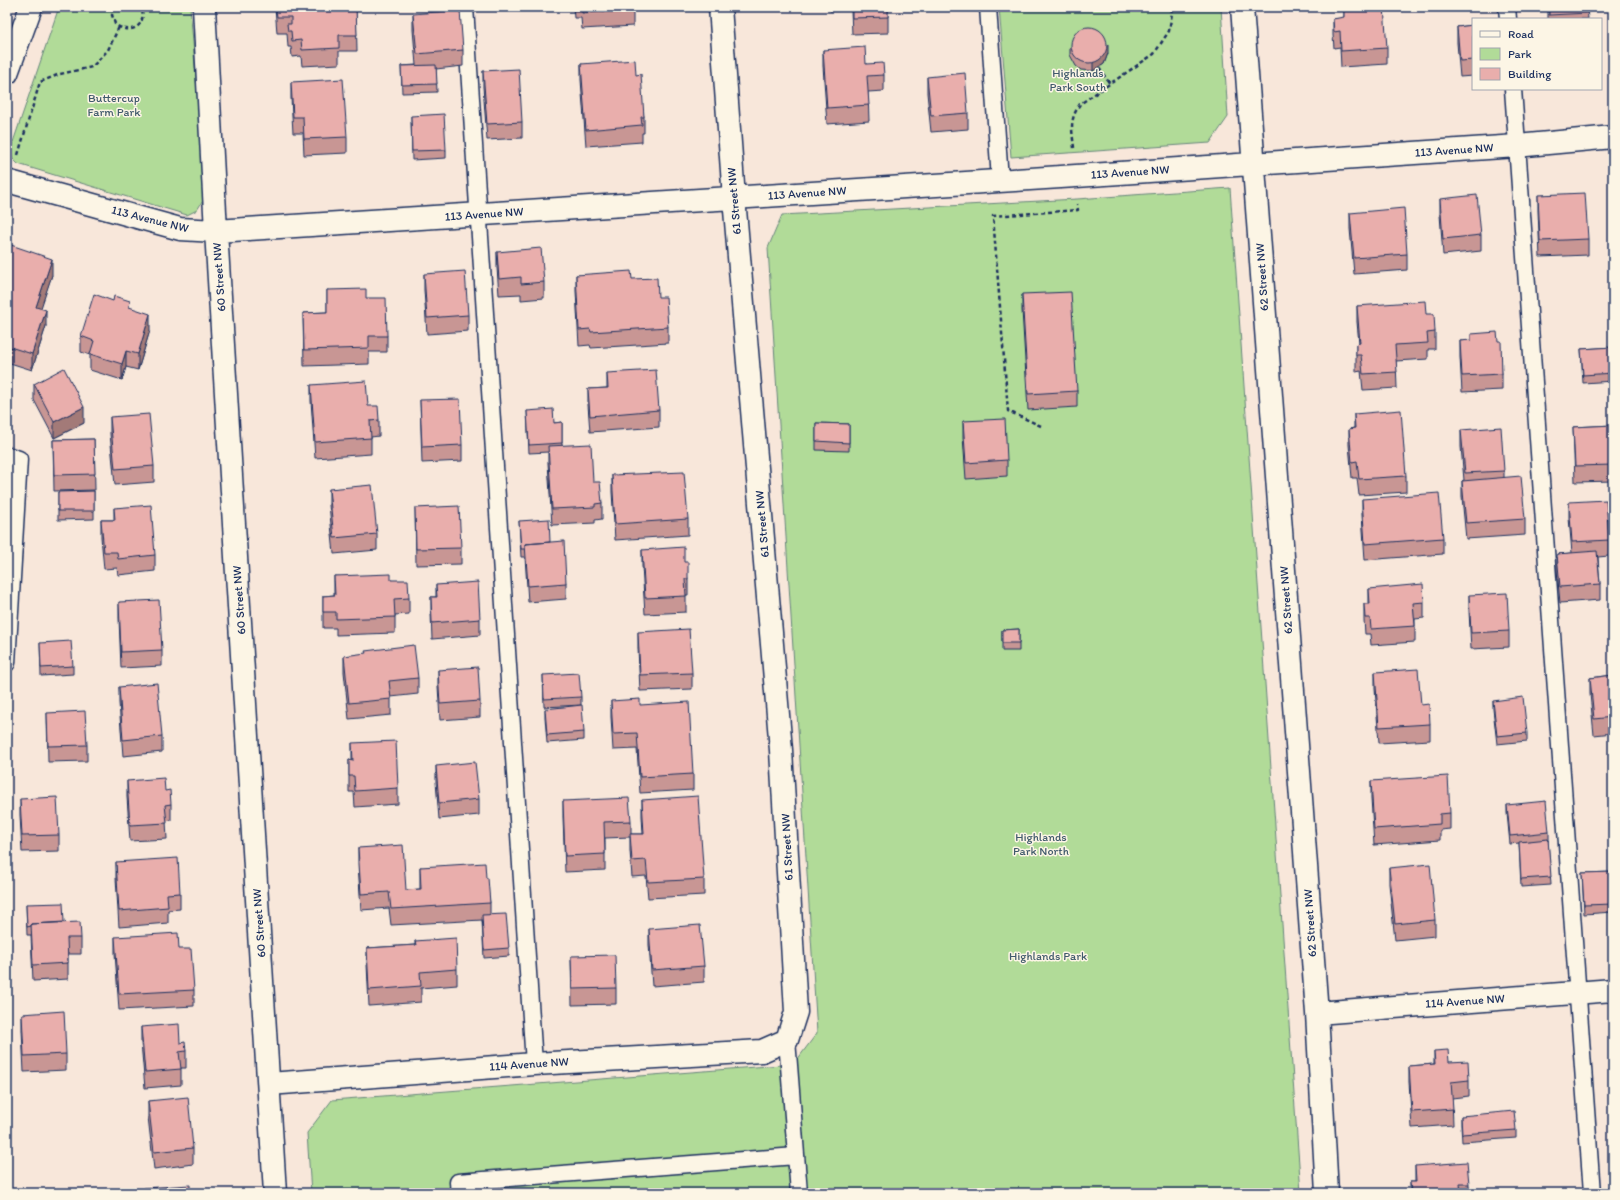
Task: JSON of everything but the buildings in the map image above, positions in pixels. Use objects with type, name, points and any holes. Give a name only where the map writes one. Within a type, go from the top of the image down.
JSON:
[{"type":"street","points":[[7,73],[31,7]]},
{"type":"street","name":"60 Street NW","points":[[204,7],[216,231],[275,1193]]},
{"type":"street","name":"61 Street NW","points":[[720,7],[734,198],[781,750],[796,1012],[787,1040]]},
{"type":"street","name":"62 Street NW","points":[[1242,7],[1317,1013],[1328,1193]]},
{"type":"street","name":"113 Avenue NW","points":[[12,171],[180,229],[216,231],[1517,146],[1613,137]]},
{"type":"street","name":"114 Avenue NW","points":[[1317,1013],[1613,990]]},
{"type":"street","name":"114 Avenue NW","points":[[269,1084],[534,1064],[762,1051],[787,1040]]},
{"type":"lane","points":[[465,7],[480,214],[534,1064]]},
{"type":"lane","points":[[988,7],[1000,180]]},
{"type":"lane","points":[[1507,7],[1508,18]]},
{"type":"lane","points":[[1513,90],[1576,993],[1592,1193]]},
{"type":"lane","points":[[7,455],[19,459],[7,663]]},
{"type":"lane","points":[[787,1040],[799,1193]]},
{"type":"lane","points":[[459,1193],[458,1182],[796,1156]]},
{"type":"path","points":[[114,7],[112,15],[115,24],[129,30],[138,26],[142,17],[141,7]]},
{"type":"path","points":[[1074,153],[1072,125],[1073,114],[1080,104],[1154,54],[1168,31],[1172,13],[1171,7]]},
{"type":"path","points":[[12,171],[40,82],[60,74],[92,67],[108,50],[119,27]]},
{"type":"path","points":[[1099,68],[1110,84]]},
{"type":"path","points":[[1041,426],[1008,411],[993,216],[1078,210],[1077,199]]},
{"type":"green space","name":"Buttercup Farm Park","points":[[59,7],[190,7],[206,196],[197,210],[187,215],[18,164],[12,158],[11,148]]},
{"type":"green space","name":"Highlands Park South","points":[[999,7],[1221,7],[1228,117],[1210,143],[1011,157]]},
{"type":"green space","name":"Highlands Park","points":[[1230,188],[1301,1193],[311,1193],[307,1133],[332,1100],[794,1064],[817,1033],[768,248],[782,215],[1077,199]]},
{"type":"park label","name":"Highlands Park North","points":[[1041,844]]}]
